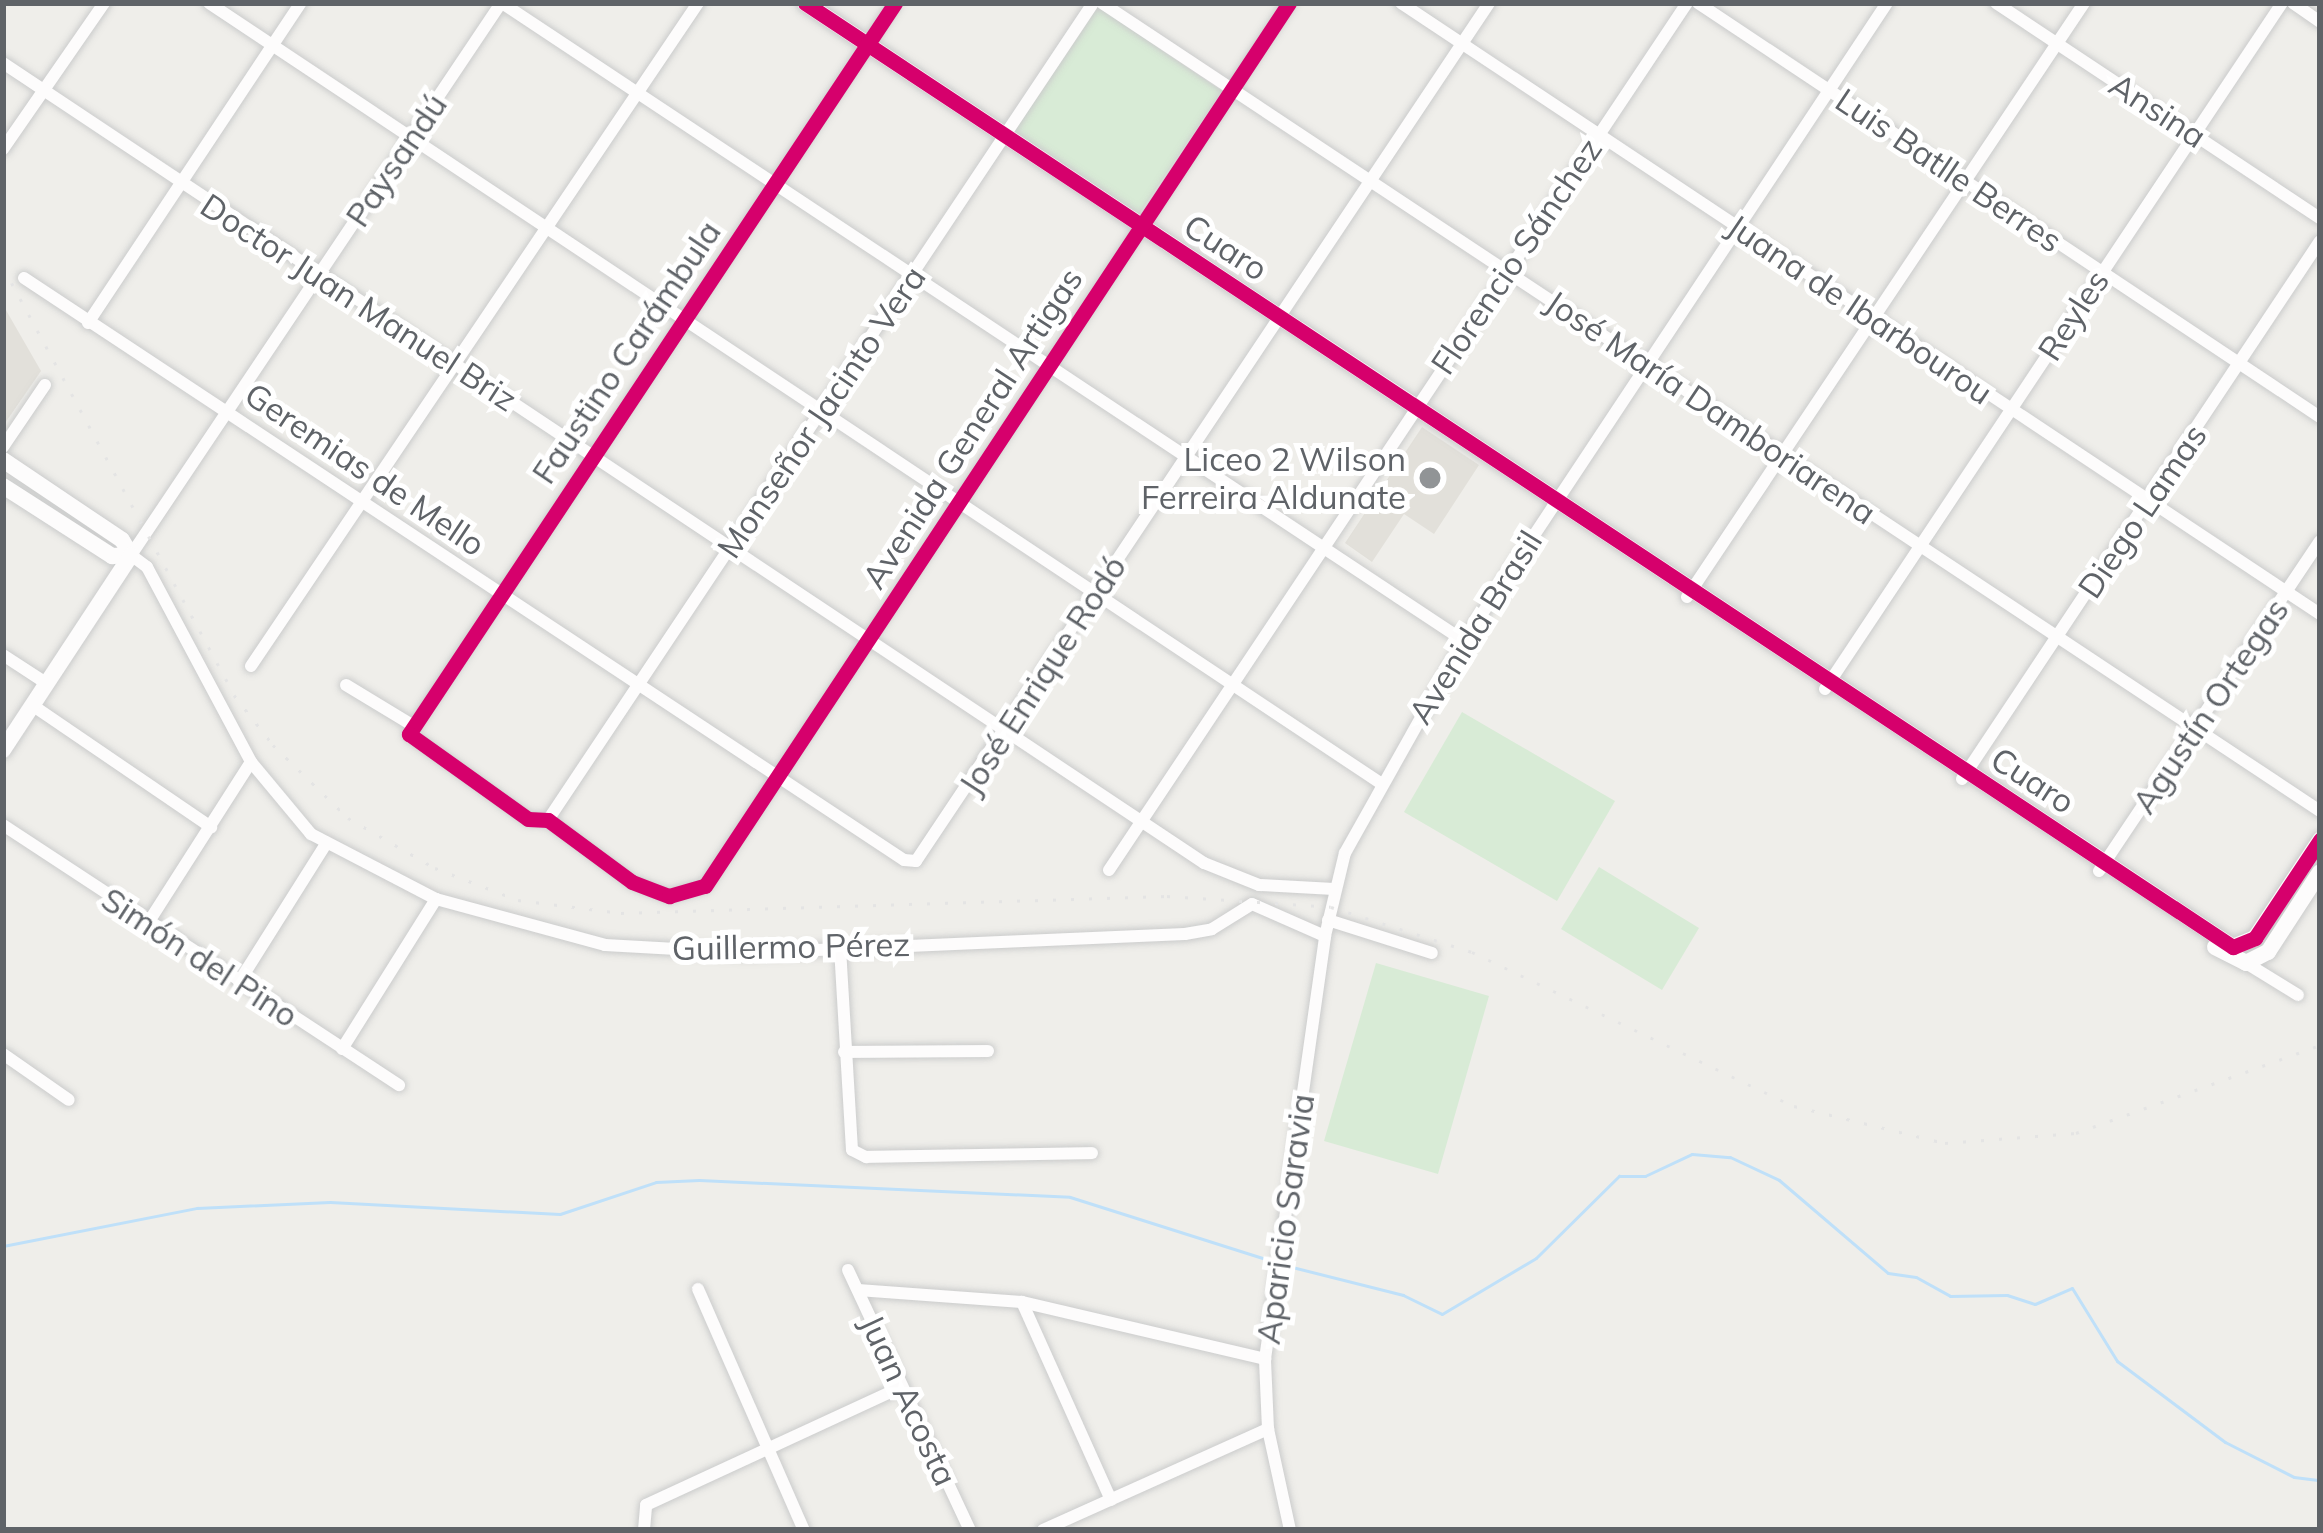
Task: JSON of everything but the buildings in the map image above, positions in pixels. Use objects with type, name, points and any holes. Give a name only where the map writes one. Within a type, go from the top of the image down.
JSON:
[{"type":"street","points":[[3,149],[104,3]]},
{"type":"street","points":[[209,3],[1379,782]]},
{"type":"street","points":[[88,323],[302,3]]},
{"type":"street","points":[[502,3],[1464,640]]},
{"type":"street","name":"Paysandú","points":[[130,555],[502,3]]},
{"type":"street","points":[[251,666],[698,3]]},
{"type":"street","name":"Cuaro","points":[[806,3],[2298,995]]},
{"type":"street","name":"Faustino Carámbula","points":[[411,730],[895,3]]},
{"type":"street","name":"José María Damboriarena","points":[[1097,3],[2320,811]]},
{"type":"street","name":"Monseñor Jacinto Vera","points":[[548,820],[1097,3]]},
{"type":"street","name":"Avenida General Artigas","points":[[548,820],[650,890],[690,896],[705,886],[1289,3]]},
{"type":"street","name":"Juana de Ibarbourou","points":[[1401,3],[2320,614]]},
{"type":"street","name":"José Enrique Rodó","points":[[910,862],[924,854],[1489,3]]},
{"type":"street","name":"Florencio Sánchez","points":[[1109,870],[1687,3]]},
{"type":"street","name":"Luis Batlle Berres","points":[[1698,3],[2320,417]]},
{"type":"street","name":"Avenida Brasil","points":[[1329,913],[1379,782],[1464,640],[1887,3]]},
{"type":"street","name":"Ansina","points":[[1996,3],[2320,218]]},
{"type":"street","points":[[1690,593],[2084,3]]},
{"type":"street","name":"Reyles","points":[[1827,685],[2282,3]]},
{"type":"street","points":[[2293,3],[2320,22]]},
{"type":"street","name":"Doctor Juan Manuel Briz","points":[[3,62],[179,185],[1228,877],[1334,890]]},
{"type":"street","name":"Diego Lamas","points":[[1964,776],[2320,241]]},
{"type":"street","name":"Geremias de Mello","points":[[24,278],[910,862]]},
{"type":"street","points":[[3,447],[45,385]]},
{"type":"street","points":[[3,460],[122,539],[130,555]]},
{"type":"street","points":[[3,486],[112,556],[130,555]]},
{"type":"street","name":"Agustín Ortegas","points":[[2102,866],[2320,541]]},
{"type":"street","points":[[3,750],[130,555]]},
{"type":"street","name":"Guillermo Pérez","points":[[130,555],[147,567],[251,763],[324,848],[436,899],[605,945],[748,953],[1185,934],[1212,929],[1252,904],[1325,936]]},
{"type":"street","points":[[3,655],[46,683]]},
{"type":"street","points":[[346,685],[528,819],[548,820]]},
{"type":"street","points":[[32,705],[211,827]]},
{"type":"street","points":[[148,923],[251,763]]},
{"type":"street","name":"Simón del Pino","points":[[3,825],[399,1085]]},
{"type":"street","points":[[2242,956],[2320,840]]},
{"type":"street","points":[[239,982],[324,848]]},
{"type":"street","points":[[2242,956],[2268,952],[2320,872]]},
{"type":"street","points":[[342,1049],[436,899]]},
{"type":"street","points":[[1329,913],[1432,952]]},
{"type":"street","name":"Aparicio Saravia","points":[[1290,1530],[1268,1430],[1265,1359],[1329,913]]},
{"type":"street","points":[[840,948],[847,1136],[866,1156],[1092,1153]]},
{"type":"street","points":[[844,1052],[988,1051]]},
{"type":"street","points":[[3,1054],[69,1100]]},
{"type":"street","name":"Juan Acosta","points":[[848,1270],[970,1530]]},
{"type":"street","points":[[698,1289],[804,1530]]},
{"type":"street","points":[[858,1290],[1022,1302],[1265,1359]]},
{"type":"street","points":[[1022,1302],[1111,1500]]},
{"type":"street","points":[[644,1530],[640,1514],[901,1387]]},
{"type":"street","points":[[1043,1530],[1268,1430]]},
{"type":"shaded area","points":[[3,305],[41,371],[3,426]]},
{"type":"shaded area","name":"Liceo 2 Wilson Ferreira Aldunate","points":[[1422,427],[1479,465],[1434,534],[1404,514],[1372,562],[1345,543]]},
{"type":"green space","points":[[1098,7],[1222,91],[1137,217],[1013,133]]},
{"type":"green space","points":[[1462,712],[1615,801],[1557,901],[1404,812]]},
{"type":"green space","points":[[1599,867],[1699,928],[1662,990],[1561,929]]},
{"type":"green space","points":[[1376,963],[1489,996],[1438,1174],[1324,1141]]},
{"type":"waterway","points":[[1284,1265],[1403,1295],[1442,1314],[1536,1258],[1619,1176],[1645,1176],[1692,1154],[1730,1157],[1779,1180],[1888,1273],[1916,1277],[1950,1296],[2007,1295],[2035,1304],[2072,1288],[2117,1361],[2225,1442],[2294,1477],[2320,1480]]},
{"type":"waterway","points":[[3,1246],[197,1208],[330,1202],[560,1214],[656,1182],[699,1180],[1070,1197],[1275,1262]]},
{"type":"railway","points":[[3,267],[234,695],[273,745],[348,818],[435,868],[518,900],[621,913],[1167,896],[1331,907],[1472,952],[1794,1106],[1945,1143],[2076,1133],[2320,1045]]},
{"type":"cycle path","points":[[805,3],[2233,947],[2255,938],[2320,840]]},
{"type":"cycle path","points":[[895,3],[409,734],[528,819],[548,820],[632,882],[669,896],[705,886],[1289,3]]},
{"type":"place","name":"Liceo 2 Wilson Ferreira Aldunate","points":[[1430,478]]}]
